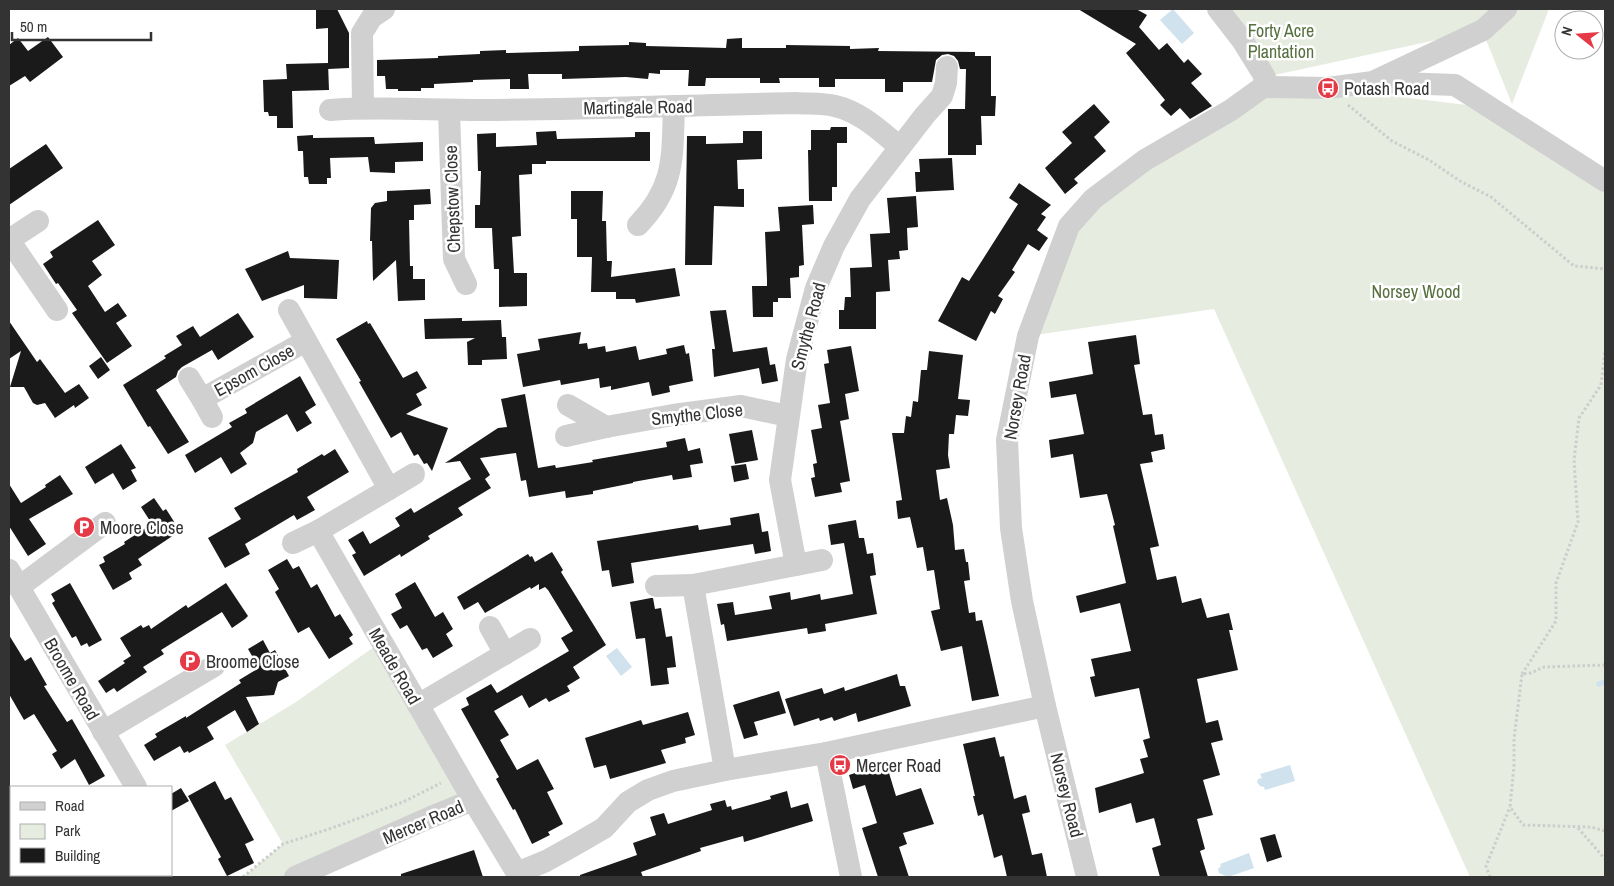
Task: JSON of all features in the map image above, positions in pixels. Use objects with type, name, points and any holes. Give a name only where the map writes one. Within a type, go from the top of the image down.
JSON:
[{"type":"street","points":[[363,108],[362,33],[372,17],[384,9]]},
{"type":"street","points":[[1218,9],[1242,40],[1264,82],[1328,88],[1374,82],[1454,85],[1605,181]]},
{"type":"street","points":[[1374,82],[1483,30],[1506,9]]},
{"type":"street","name":"Smythe Road","points":[[796,565],[780,480],[788,416],[798,359],[816,288],[834,246],[860,199],[942,96],[946,83],[947,67]]},
{"type":"street","name":"Norsey Road","points":[[1087,877],[1045,706],[1022,601],[1011,518],[1008,440],[1028,336],[1069,226],[1093,199],[1145,160],[1231,110],[1264,82]]},
{"type":"street","name":"Martingale Road","points":[[330,110],[363,108],[449,111],[796,103],[833,105],[853,111],[900,147]]},
{"type":"street","points":[[638,225],[653,210],[663,191],[672,164],[674,106]]},
{"type":"street","name":"Chepstow Close","points":[[449,111],[454,259],[466,284]]},
{"type":"street","points":[[38,221],[9,240],[56,310]]},
{"type":"street","points":[[288,310],[389,489]]},
{"type":"street","name":"Epsom Close","points":[[189,378],[207,408],[306,341]]},
{"type":"street","points":[[568,405],[606,427]]},
{"type":"street","name":"Smythe Close","points":[[566,436],[673,415],[741,406],[788,416]]},
{"type":"street","points":[[293,543],[318,531],[414,474]]},
{"type":"street","points":[[14,578],[106,523]]},
{"type":"street","name":"Meade Road","points":[[318,531],[473,800]]},
{"type":"street","points":[[656,586],[693,585],[822,560]]},
{"type":"street","name":"Broome Road","points":[[14,578],[135,786]]},
{"type":"street","points":[[693,585],[725,770]]},
{"type":"street","points":[[490,627],[505,654]]},
{"type":"street","points":[[418,705],[530,640]]},
{"type":"street","points":[[103,732],[214,666]]},
{"type":"street","name":"Mercer Road","points":[[306,875],[431,817],[473,800],[518,875],[604,828],[628,802],[648,790],[673,781],[826,753],[1045,706]]},
{"type":"street","points":[[826,753],[851,877]]},
{"type":"path","points":[[1328,88],[1392,141],[1429,160],[1460,181],[1491,197],[1574,266],[1605,269]]},
{"type":"path","points":[[1490,877],[1486,866],[1510,807],[1514,766],[1514,739],[1522,674],[1556,621],[1556,583],[1578,522],[1574,460],[1579,418],[1601,385],[1605,350]]},
{"type":"path","points":[[1522,674],[1532,673],[1544,667],[1605,665]]},
{"type":"path","points":[[243,877],[283,844],[403,802],[457,775]]},
{"type":"path","points":[[1510,807],[1523,825],[1590,827],[1605,831]]},
{"type":"path","points":[[1578,827],[1605,859]]},
{"type":"green space","name":"Forty Acre Plantation","points":[[1215,9],[1549,9],[1512,104],[1482,30],[1265,77]]},
{"type":"green space","name":"Norsey Wood","points":[[1328,88],[1491,108],[1605,184],[1605,877],[1470,877],[1214,309],[1028,336],[1093,199],[1267,91]]},
{"type":"green space","points":[[381,642],[473,800],[295,877],[243,877],[283,844],[225,745],[296,702]]},
{"type":"water","points":[[1173,9],[1194,33],[1182,44],[1160,20]]},
{"type":"water","points":[[617,648],[632,667],[621,676],[606,656]]},
{"type":"water","points":[[1290,765],[1295,781],[1265,790],[1257,782],[1258,779],[1262,778],[1260,774]]},
{"type":"water","points":[[1249,853],[1254,868],[1228,877],[1219,873],[1220,864]]},
{"type":"building","points":[[316,9],[337,9],[349,33],[349,68],[328,69],[328,28],[316,29]]},
{"type":"building","points":[[1078,9],[1136,9],[1147,15],[1139,27],[1159,50],[1167,43],[1184,63],[1188,59],[1202,74],[1191,83],[1212,106],[1190,119],[1180,108],[1171,116],[1160,105],[1165,100],[1126,53],[1136,44]]},
{"type":"building","points":[[48,37],[63,57],[30,82],[25,76],[9,86],[9,45],[18,38],[28,51]]},
{"type":"building","points":[[742,38],[742,48],[786,48],[786,45],[850,46],[850,49],[879,48],[878,51],[975,52],[975,56],[991,56],[991,96],[996,96],[995,116],[981,116],[982,145],[976,145],[976,155],[948,155],[948,109],[965,109],[966,69],[960,69],[958,61],[954,56],[948,54],[942,55],[936,60],[932,82],[903,82],[903,92],[885,92],[885,79],[835,79],[835,87],[819,87],[819,78],[779,78],[780,83],[760,83],[760,78],[706,78],[705,86],[688,86],[689,70],[660,70],[660,74],[649,73],[648,79],[626,77],[562,79],[562,74],[528,74],[529,89],[510,89],[510,79],[434,84],[434,88],[421,88],[421,91],[398,91],[398,89],[386,89],[385,76],[377,76],[377,60],[438,58],[438,56],[480,54],[480,51],[506,50],[506,53],[579,51],[579,46],[629,45],[629,42],[646,43],[646,46],[726,48],[727,39]]},
{"type":"building","points":[[328,63],[329,90],[292,91],[293,128],[277,128],[277,116],[269,116],[268,112],[264,112],[263,80],[287,79],[286,64]]},
{"type":"building","points":[[1094,104],[1110,122],[1094,137],[1106,151],[1074,179],[1078,183],[1065,194],[1045,168],[1072,143],[1062,132]]},
{"type":"building","points":[[831,127],[847,127],[847,143],[837,143],[837,187],[832,187],[832,201],[809,201],[808,150],[811,150],[811,130],[830,130]]},
{"type":"building","points":[[556,131],[557,139],[635,137],[635,132],[650,132],[650,161],[546,161],[546,164],[532,164],[532,174],[519,175],[521,236],[512,237],[514,273],[527,273],[527,306],[499,307],[499,269],[494,269],[492,228],[475,228],[475,205],[480,205],[481,171],[478,171],[477,134],[496,133],[496,147],[537,145],[536,132]]},
{"type":"building","points":[[743,131],[762,131],[762,159],[737,160],[738,189],[744,189],[744,207],[714,206],[712,265],[685,265],[687,136],[706,136],[706,144],[743,143]]},
{"type":"building","points":[[313,135],[313,138],[374,137],[375,144],[423,142],[423,161],[395,162],[395,173],[370,172],[368,157],[330,158],[331,178],[327,178],[327,184],[309,184],[308,177],[304,177],[303,151],[298,151],[297,136]]},
{"type":"building","points":[[46,144],[63,168],[9,205],[9,169]]},
{"type":"building","points":[[952,158],[954,190],[916,192],[915,172],[920,172],[919,159]]},
{"type":"building","points":[[1019,183],[1051,205],[1041,214],[1046,217],[1037,230],[1048,238],[1039,251],[1028,244],[1012,270],[1015,272],[998,296],[1003,299],[995,314],[991,311],[976,341],[938,321],[962,277],[969,281],[1018,204],[1009,198]]},
{"type":"building","points":[[430,189],[431,204],[414,205],[414,220],[409,220],[410,266],[413,266],[413,279],[425,279],[425,300],[398,301],[396,260],[373,281],[372,241],[370,241],[371,208],[375,203],[387,201],[387,191]]},
{"type":"building","points":[[571,191],[603,191],[602,221],[606,221],[607,261],[612,261],[611,277],[675,268],[680,296],[636,303],[635,299],[616,299],[616,292],[591,292],[592,257],[577,257],[577,219],[571,219]]},
{"type":"building","points":[[916,196],[918,227],[907,228],[908,250],[899,251],[900,259],[888,260],[890,291],[876,292],[876,329],[839,329],[839,310],[844,310],[845,297],[851,297],[850,268],[872,267],[870,234],[890,233],[887,198]]},
{"type":"building","points":[[813,205],[814,224],[802,225],[804,265],[799,266],[799,277],[790,278],[791,298],[778,298],[778,302],[773,302],[773,317],[753,317],[752,286],[767,286],[765,232],[780,231],[778,207]]},
{"type":"building","points":[[98,220],[115,245],[92,261],[102,275],[88,286],[105,312],[118,303],[127,316],[116,323],[132,346],[107,363],[72,313],[77,310],[43,264],[53,257],[50,252]]},
{"type":"building","points":[[288,251],[290,258],[339,260],[337,299],[304,298],[304,285],[262,301],[245,269]]},
{"type":"building","points":[[726,310],[733,352],[767,347],[770,365],[775,364],[778,381],[762,384],[759,368],[714,377],[712,349],[715,349],[710,311]]},
{"type":"building","points":[[238,313],[254,337],[218,360],[212,350],[182,367],[176,377],[156,390],[189,442],[168,454],[150,426],[148,427],[123,385],[166,358],[164,356],[182,345],[176,336],[193,326],[200,337]]},
{"type":"building","points":[[462,318],[462,321],[501,320],[502,337],[506,337],[507,359],[482,360],[482,365],[468,365],[467,342],[475,338],[425,339],[424,319]]},
{"type":"building","points":[[9,321],[37,362],[40,359],[65,393],[79,384],[89,398],[75,408],[74,405],[55,418],[45,403],[37,405],[33,403],[24,387],[10,387],[21,351],[9,359]]},
{"type":"building","points":[[367,321],[403,378],[417,371],[427,388],[416,394],[422,405],[406,414],[448,428],[432,471],[427,463],[424,464],[418,454],[414,456],[401,432],[391,438],[336,339]]},
{"type":"building","points":[[581,332],[579,344],[587,343],[588,349],[605,346],[606,352],[636,346],[639,360],[667,354],[666,349],[684,345],[686,354],[689,353],[693,381],[669,386],[670,392],[652,396],[649,382],[611,390],[611,386],[600,388],[599,378],[561,385],[560,380],[523,387],[517,354],[540,350],[538,339]]},
{"type":"building","points":[[1136,335],[1140,364],[1134,365],[1143,415],[1152,414],[1155,435],[1163,434],[1165,449],[1151,452],[1153,462],[1140,464],[1159,546],[1150,548],[1157,580],[1176,576],[1182,603],[1201,598],[1207,618],[1229,613],[1233,630],[1229,630],[1238,670],[1197,679],[1206,723],[1218,720],[1223,740],[1211,743],[1220,775],[1203,780],[1213,815],[1197,819],[1205,849],[1200,851],[1208,877],[1160,877],[1152,848],[1161,845],[1154,818],[1136,823],[1131,803],[1099,813],[1095,788],[1144,773],[1140,759],[1148,757],[1143,740],[1150,738],[1139,688],[1095,697],[1090,677],[1095,676],[1091,659],[1131,651],[1120,603],[1080,613],[1076,596],[1126,583],[1107,494],[1080,498],[1073,454],[1051,458],[1049,440],[1084,434],[1076,394],[1051,398],[1049,382],[1093,374],[1088,342]]},
{"type":"building","points":[[851,346],[859,391],[845,394],[849,419],[840,421],[850,481],[840,483],[842,492],[815,497],[811,478],[815,477],[813,464],[817,463],[811,430],[822,428],[818,405],[830,403],[824,364],[829,363],[827,350]]},
{"type":"building","points":[[929,351],[963,355],[958,399],[970,400],[968,416],[956,415],[954,434],[949,434],[948,455],[950,468],[936,470],[940,500],[947,498],[953,525],[955,550],[964,549],[966,562],[968,562],[970,580],[964,581],[969,613],[975,612],[976,621],[982,620],[999,696],[972,701],[962,646],[941,651],[931,611],[940,609],[934,570],[927,571],[923,547],[917,548],[910,517],[898,519],[896,501],[902,500],[892,433],[904,433],[906,416],[911,417],[913,401],[918,402],[921,370],[927,370]]},
{"type":"building","points":[[101,357],[110,370],[98,379],[89,366]]},
{"type":"building","points":[[300,376],[316,405],[305,412],[312,423],[297,432],[287,414],[256,432],[253,443],[240,453],[247,464],[231,474],[221,457],[195,473],[185,455],[232,427],[229,423],[247,413],[245,409]]},
{"type":"building","points":[[525,394],[538,468],[555,465],[556,468],[593,462],[592,460],[667,447],[666,442],[685,438],[688,451],[700,448],[703,463],[690,465],[692,477],[673,480],[672,475],[593,491],[593,494],[566,498],[565,491],[529,497],[526,480],[521,481],[516,453],[480,458],[490,475],[485,479],[491,488],[458,508],[463,515],[428,536],[430,539],[401,557],[400,554],[364,576],[352,555],[356,553],[348,540],[363,531],[370,544],[400,526],[395,518],[411,508],[414,513],[471,479],[460,461],[445,463],[498,428],[507,427],[501,399]]},
{"type":"building","points":[[752,430],[758,460],[735,464],[729,434]]},
{"type":"building","points":[[121,444],[136,468],[131,470],[137,481],[123,490],[113,473],[95,484],[85,467]]},
{"type":"building","points":[[335,449],[349,472],[307,497],[315,510],[297,520],[294,515],[245,544],[250,554],[225,568],[208,538],[241,519],[234,508],[298,472],[297,469],[322,454],[324,456]]},
{"type":"building","points":[[746,464],[749,479],[734,482],[731,466]]},
{"type":"building","points":[[60,475],[73,494],[29,519],[46,544],[28,556],[9,526],[9,484],[21,503],[46,487],[45,485]]},
{"type":"building","points":[[154,498],[163,511],[166,509],[180,531],[138,559],[142,565],[129,573],[132,579],[113,590],[99,565],[105,562],[103,557],[125,544],[124,542],[152,524],[141,507]]},
{"type":"building","points":[[759,513],[762,532],[768,531],[771,551],[755,554],[753,544],[631,563],[634,583],[612,587],[609,570],[602,571],[597,541],[698,525],[699,530],[731,525],[730,518]]},
{"type":"building","points":[[856,520],[859,538],[864,538],[867,554],[873,553],[876,575],[870,576],[877,614],[825,624],[826,631],[808,634],[807,628],[727,641],[724,624],[721,625],[717,604],[733,602],[735,615],[772,609],[769,596],[790,592],[791,600],[820,594],[821,600],[853,594],[844,543],[831,545],[828,525]]},
{"type":"building","points":[[552,552],[563,570],[561,572],[606,645],[573,667],[580,678],[567,686],[570,691],[549,702],[546,698],[529,708],[522,695],[494,711],[509,735],[500,740],[517,770],[538,759],[554,789],[547,792],[563,824],[548,832],[550,835],[532,844],[515,809],[513,810],[496,779],[499,777],[461,709],[469,705],[466,698],[491,684],[497,693],[569,651],[561,638],[573,631],[548,590],[545,587],[539,590],[539,584],[531,589],[530,587],[485,613],[478,602],[464,610],[457,597],[528,554],[530,557],[532,556],[535,562]]},
{"type":"building","points":[[287,559],[293,569],[299,566],[311,588],[317,584],[335,617],[340,614],[353,635],[349,638],[353,644],[329,659],[309,627],[298,633],[275,592],[279,589],[268,570]]},
{"type":"building","points":[[415,582],[435,617],[443,612],[453,629],[446,634],[453,646],[433,658],[427,648],[422,650],[407,625],[400,629],[391,614],[402,608],[395,594]]},
{"type":"building","points":[[70,583],[102,640],[89,647],[87,643],[81,646],[76,636],[72,638],[52,603],[55,601],[51,594]]},
{"type":"building","points":[[226,583],[248,616],[245,619],[232,628],[222,612],[161,650],[164,654],[143,667],[147,672],[117,692],[114,688],[106,693],[98,681],[125,663],[123,661],[131,656],[120,638],[141,625],[143,628],[149,625],[151,629],[186,605],[188,608]]},
{"type":"building","points":[[653,598],[655,609],[661,608],[666,637],[672,636],[676,667],[667,668],[669,684],[651,686],[645,638],[636,639],[630,602]]},
{"type":"building","points":[[9,635],[25,661],[31,657],[47,685],[44,686],[67,722],[72,719],[105,776],[89,785],[75,759],[61,769],[52,754],[57,751],[34,714],[24,720],[9,694]]},
{"type":"building","points":[[263,640],[270,653],[275,650],[289,676],[278,682],[274,695],[246,697],[259,724],[247,732],[235,710],[207,727],[214,739],[189,753],[188,751],[184,753],[180,746],[154,761],[144,745],[157,737],[155,734],[186,716],[186,718],[241,683],[239,680],[259,668],[248,649]]},
{"type":"building","points":[[897,674],[900,686],[905,686],[911,706],[858,722],[856,713],[834,721],[832,717],[820,721],[819,718],[794,726],[785,699],[822,688],[824,694],[844,687],[845,691]]},
{"type":"building","points":[[779,691],[786,713],[754,722],[758,735],[744,739],[733,705]]},
{"type":"building","points":[[688,712],[695,735],[685,738],[686,743],[661,750],[666,763],[610,779],[606,765],[594,768],[585,738],[641,720],[643,725]]},
{"type":"building","points":[[995,737],[1000,757],[1004,756],[1014,799],[1026,795],[1030,812],[1022,814],[1032,855],[1042,853],[1047,877],[1007,877],[1002,855],[994,858],[983,814],[978,816],[963,744]]},
{"type":"building","points":[[886,763],[896,796],[921,788],[934,824],[903,833],[907,844],[899,847],[909,877],[878,877],[862,828],[877,823],[865,785],[853,789],[849,775]]},
{"type":"building","points":[[215,781],[225,800],[231,797],[254,840],[245,844],[254,863],[227,876],[218,859],[221,857],[188,796]]},
{"type":"building","points":[[181,788],[189,801],[172,810],[172,793]]},
{"type":"building","points":[[787,791],[791,808],[808,803],[813,821],[744,842],[743,836],[700,848],[701,851],[641,872],[643,877],[580,877],[580,875],[637,855],[633,843],[656,835],[650,817],[664,813],[668,824],[712,810],[710,804],[725,800],[727,807],[731,806],[732,810],[771,799],[770,796]]},
{"type":"building","points":[[1275,834],[1282,857],[1267,862],[1260,838]]},
{"type":"building","points":[[474,850],[483,877],[401,877],[401,874]]},
{"type":"waterway","points":[[1599,684],[1605,682]]},
{"type":"place","name":"Potash Road","points":[[1328,88]]},
{"type":"place","name":"Moore Close","points":[[84,527]]},
{"type":"place","name":"Broome Close","points":[[190,661]]},
{"type":"place","name":"Mercer Road","points":[[840,765]]}]
